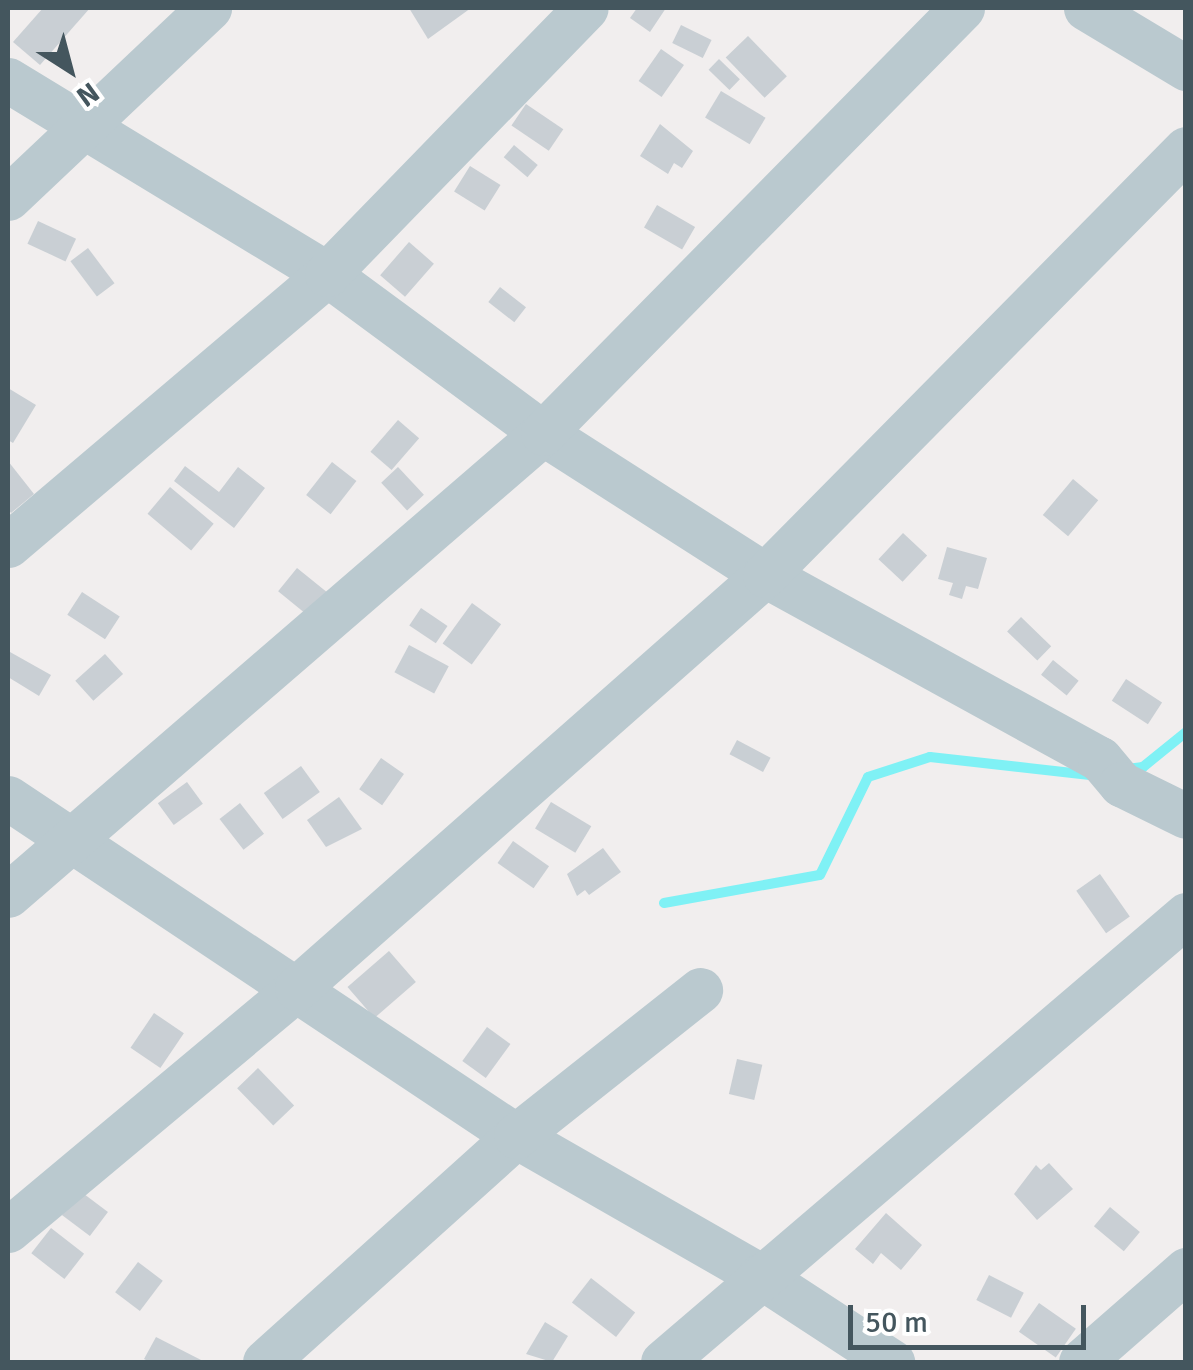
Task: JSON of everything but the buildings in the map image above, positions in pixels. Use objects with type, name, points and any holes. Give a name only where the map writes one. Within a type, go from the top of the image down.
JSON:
[{"type":"street","points":[[8,198],[87,128],[209,8]]},
{"type":"street","points":[[8,545],[328,274],[586,8]]},
{"type":"street","points":[[8,895],[543,433],[962,8]]},
{"type":"street","points":[[1086,8],[1186,68]]},
{"type":"street","points":[[8,80],[328,274],[543,433],[765,574],[1186,816]]},
{"type":"street","points":[[8,1230],[297,988],[765,574],[1186,149]]},
{"type":"street","points":[[8,798],[74,836],[516,1136],[760,1276],[892,1362]]},
{"type":"street","points":[[663,1362],[1186,916]]},
{"type":"street","points":[[265,1362],[516,1136],[700,990]]},
{"type":"street","points":[[1081,1362],[1186,1270]]},
{"type":"waterway","points":[[1127,769],[1143,767],[1186,732]]},
{"type":"waterway","points":[[664,903],[820,875],[868,777],[930,757],[1090,775]]}]
